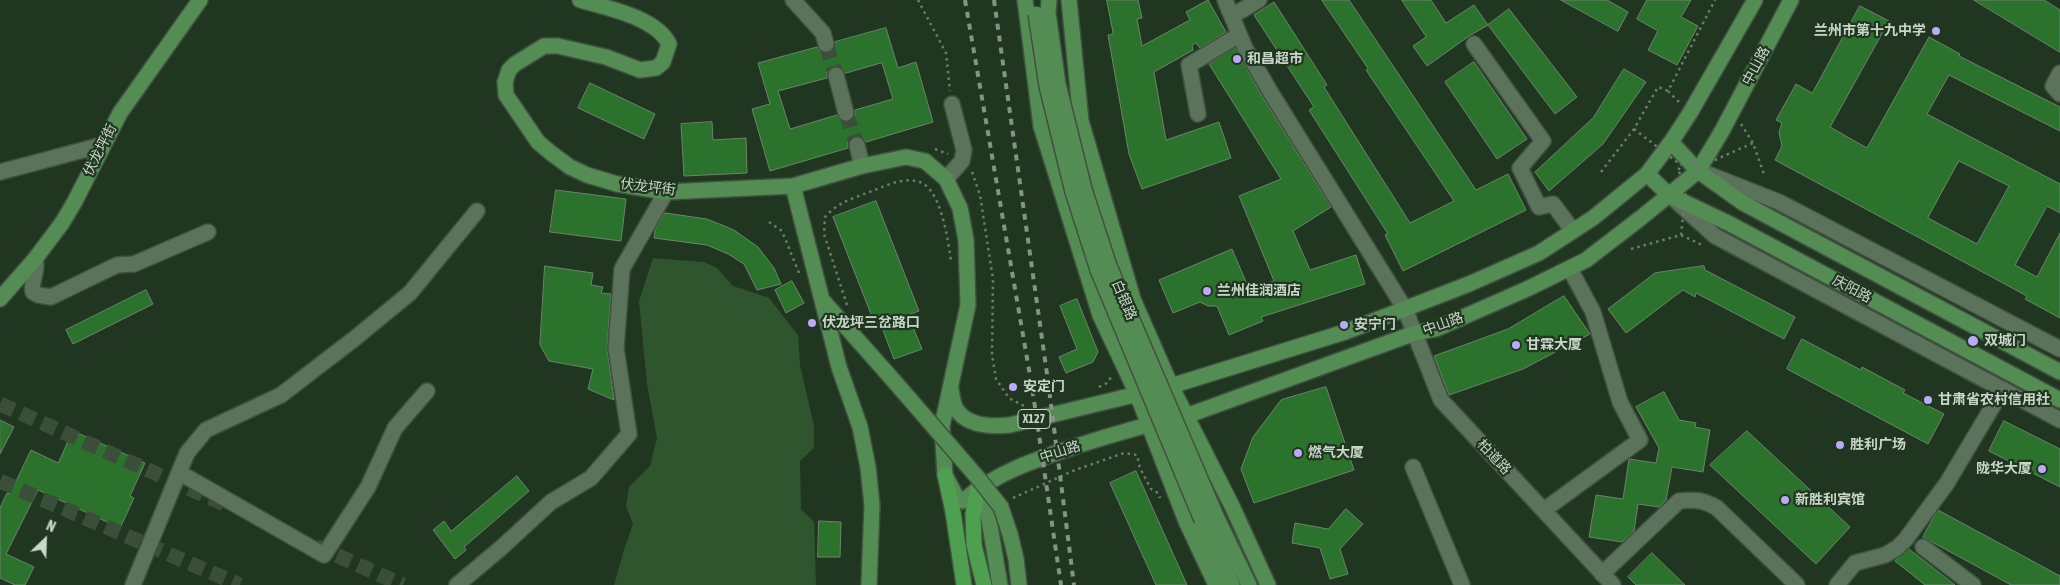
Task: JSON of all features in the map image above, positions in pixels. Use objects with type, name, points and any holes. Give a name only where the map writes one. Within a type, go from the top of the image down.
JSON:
[{"type":"highway","points":[[945,475],[953,512],[964,585]]},
{"type":"highway","points":[[978,488],[973,514],[974,537],[984,585]]},
{"type":"main road","name":"伏龙坪街","points":[[0,299],[36,259],[74,203],[120,113],[200,0]]},
{"type":"main road","name":"伏龙坪街","points":[[580,0],[648,22],[666,37],[669,44],[663,62],[656,68],[640,70],[606,57],[558,46],[544,46],[515,64],[509,70],[505,82],[506,94],[538,142],[570,167],[587,175],[617,184],[666,192],[793,186],[862,166],[906,158],[925,161],[946,180],[960,208],[966,240],[968,306],[942,426],[945,475]]},
{"type":"main road","points":[[1025,0],[1041,126],[1100,315],[1137,394],[1186,521],[1216,585]]},
{"type":"main road","points":[[1069,0],[1082,121],[1133,300],[1171,386],[1232,506],[1268,585]]},
{"type":"main road","name":"中山路","points":[[951,388],[955,408],[967,418],[980,424],[995,427],[1171,386],[1345,332],[1469,284],[1539,253],[1593,218],[1646,174],[1671,142],[1690,113],[1754,0]]},
{"type":"main road","name":"中山路","points":[[945,475],[956,498],[963,501],[978,488],[1034,460],[1148,423],[1186,416],[1415,334],[1436,329],[1570,269],[1615,239],[1694,172],[1722,131],[1790,0]]},
{"type":"main road","name":"白银路","points":[[1042,7],[1047,86],[1073,192],[1098,270],[1202,520],[1232,585]]},
{"type":"main road","name":"白银路","points":[[1042,7],[1058,84],[1084,189],[1109,266],[1216,516],[1249,585]]},
{"type":"main road","name":"庆阳路","points":[[1671,142],[1694,172],[1743,203],[2060,372]]},
{"type":"main road","name":"庆阳路","points":[[1646,174],[1669,195],[1730,224],[2060,400]]},
{"type":"main road","points":[[793,186],[839,367],[860,427],[868,467],[872,505],[869,585]]},
{"type":"main road","points":[[821,299],[978,478],[1001,507],[1016,559],[1019,585]]},
{"type":"main road","points":[[978,488],[987,508],[1000,585]]},
{"type":"street","points":[[793,0],[823,33],[826,44]]},
{"type":"street","name":"柏道路","points":[[1224,0],[1245,48],[1271,93],[1405,309],[1441,400],[1608,580]]},
{"type":"street","points":[[1232,16],[1259,0]]},
{"type":"street","points":[[1198,114],[1189,65],[1239,35]]},
{"type":"street","points":[[1474,44],[1543,141],[1520,168],[1539,207],[1552,204],[1573,231]]},
{"type":"street","points":[[2060,73],[2053,86],[2060,94]]},
{"type":"street","points":[[836,75],[846,113]]},
{"type":"street","points":[[946,180],[962,161],[964,150],[952,104]]},
{"type":"street","points":[[0,172],[102,145]]},
{"type":"street","points":[[857,145],[862,166]]},
{"type":"street","points":[[1694,172],[1779,202],[2060,348]]},
{"type":"street","points":[[456,585],[501,548],[550,502],[591,478],[629,434],[616,348],[622,269],[666,192]]},
{"type":"street","points":[[1669,195],[1715,236],[2060,420]]},
{"type":"street","points":[[133,585],[187,454],[206,430],[281,395],[410,294],[477,211]]},
{"type":"street","points":[[36,259],[37,265],[31,286],[38,295],[51,297],[117,265],[134,264],[208,232]]},
{"type":"street","points":[[1544,510],[1640,440],[1620,402],[1593,312],[1570,269]]},
{"type":"street","points":[[1837,585],[1855,563],[1885,555],[1897,548],[1906,538],[1947,483],[2002,390]]},
{"type":"street","points":[[180,472],[324,555],[368,486],[395,428],[427,391]]},
{"type":"street","points":[[1413,467],[1462,585]]},
{"type":"street","points":[[1608,580],[1679,501],[1692,499],[1705,501],[1717,508],[1797,585]]},
{"type":"street","points":[[1923,546],[1972,585]]},
{"type":"path","points":[[918,0],[946,52],[952,104]]},
{"type":"path","points":[[1668,92],[1715,0]]},
{"type":"path","points":[[1601,172],[1634,129],[1658,87],[1668,92],[1690,113]]},
{"type":"path","points":[[1741,118],[1741,123],[1752,143],[1764,177]]},
{"type":"path","points":[[1634,129],[1681,165]]},
{"type":"path","points":[[1681,165],[1680,172],[1694,172],[1752,143]]},
{"type":"path","points":[[1631,249],[1681,235],[1694,172],[1690,161],[1681,165]]},
{"type":"path","points":[[848,306],[824,234],[825,217],[839,204],[898,182],[917,180],[930,189],[938,203],[951,263]]},
{"type":"path","points":[[1009,502],[1015,496],[1075,470],[1124,453],[1137,455],[1140,468],[1151,489],[1158,494],[1162,502]]},
{"type":"green space","points":[[653,258],[704,262],[717,268],[733,286],[769,298],[798,335],[800,365],[814,426],[814,448],[800,461],[801,509],[814,522],[816,585],[614,585],[633,524],[626,506],[629,487],[650,466],[657,438],[647,384],[639,301]]},
{"type":"building","points":[[1107,0],[1138,0],[1142,18],[1137,19],[1142,46],[1190,20],[1186,12],[1208,0],[1226,32],[1200,48],[1196,43],[1192,45],[1193,50],[1154,72],[1166,140],[1219,122],[1231,158],[1142,189],[1129,154],[1108,35],[1113,34]]},
{"type":"building","points":[[1322,0],[1349,0],[1476,190],[1508,174],[1526,210],[1403,271],[1385,235],[1388,234],[1309,110],[1314,107],[1254,15],[1274,2],[1327,85],[1324,87],[1410,223],[1454,201],[1366,70],[1368,69]]},
{"type":"building","points":[[1402,0],[1431,0],[1446,23],[1474,5],[1488,25],[1427,66],[1413,46],[1426,37]]},
{"type":"building","points":[[1561,0],[1607,0],[1628,12],[1618,31]]},
{"type":"building","points":[[1647,0],[1691,0],[1681,17],[1698,26],[1677,65],[1648,50],[1658,31],[1637,19]]},
{"type":"building","points":[[1974,0],[2044,0],[2060,10],[2060,52]]},
{"type":"building","points":[[1860,6],[1889,21],[1830,127],[1867,148],[1929,37],[1960,54],[1959,56],[2060,107],[2060,131],[1949,75],[1927,114],[2060,184],[2060,213],[2047,206],[2015,265],[2037,277],[2060,233],[2060,318],[2025,299],[2027,296],[1775,160],[1782,146],[1779,132],[1782,123],[1776,120],[1796,84],[1812,93]],"holes":[[[1959,161],[2009,186],[1977,244],[1928,218]]]},
{"type":"building","points":[[1509,9],[1577,97],[1555,114],[1488,25]]},
{"type":"building","points":[[886,28],[898,68],[916,62],[933,122],[866,142],[860,136],[854,136],[848,142],[848,148],[770,171],[752,109],[770,104],[758,63],[817,47],[820,51],[828,53],[833,50],[835,42]],"holes":[[[882,63],[893,99],[855,110],[855,116],[849,122],[843,122],[837,115],[790,129],[778,91],[827,78],[827,72],[833,66],[839,66],[845,73]]]},
{"type":"building","points":[[1235,48],[1263,98],[1331,207],[1293,231],[1310,270],[1356,255],[1365,284],[1261,317],[1263,321],[1229,335],[1217,306],[1208,306],[1200,302],[1173,313],[1159,280],[1232,249],[1249,289],[1274,281],[1239,196],[1281,179],[1209,64]]},
{"type":"building","points":[[1474,62],[1527,139],[1497,159],[1445,82]]},
{"type":"building","points":[[1624,69],[1646,82],[1603,144],[1549,191],[1535,172],[1593,118]]},
{"type":"building","points":[[590,83],[655,114],[644,139],[578,108]]},
{"type":"building","points":[[712,122],[713,140],[746,138],[747,173],[684,176],[681,124]]},
{"type":"building","points":[[556,190],[626,199],[621,241],[550,232]]},
{"type":"building","points":[[876,201],[919,311],[908,315],[922,349],[894,359],[881,325],[876,327],[833,217]]},
{"type":"building","points":[[665,213],[707,219],[734,230],[758,247],[774,268],[781,284],[757,290],[744,264],[728,254],[707,245],[654,238],[655,230]]},
{"type":"building","points":[[545,266],[593,273],[591,285],[603,287],[601,293],[611,294],[607,348],[614,400],[588,389],[593,369],[549,361],[540,345]]},
{"type":"building","points":[[1704,266],[1705,270],[1795,317],[1784,339],[1696,293],[1695,297],[1683,290],[1626,333],[1608,309],[1655,273]]},
{"type":"building","points":[[792,281],[804,303],[786,313],[775,290]]},
{"type":"building","points":[[146,290],[153,304],[73,344],[66,330]]},
{"type":"building","name":"甘霖大厦","points":[[1564,296],[1590,334],[1523,369],[1449,395],[1434,356],[1508,329]]},
{"type":"building","points":[[1077,299],[1098,352],[1093,362],[1066,373],[1059,357],[1077,349],[1060,306]]},
{"type":"building","points":[[1802,339],[1861,370],[1862,367],[1905,390],[1903,393],[1944,414],[1928,444],[1787,369]]},
{"type":"building","name":"燃气大厦","points":[[1326,387],[1354,470],[1254,503],[1241,469],[1253,437],[1281,400]]},
{"type":"building","points":[[1664,392],[1679,420],[1696,423],[1695,427],[1710,430],[1703,472],[1672,467],[1666,500],[1659,507],[1638,504],[1634,531],[1622,542],[1589,537],[1596,495],[1623,499],[1629,459],[1656,463],[1659,448],[1636,407]]},
{"type":"building","points":[[0,420],[14,427],[0,454]]},
{"type":"building","name":"陇华大厦","points":[[2004,421],[2060,449],[2060,487],[1989,451]]},
{"type":"building","points":[[73,431],[145,463],[130,496],[134,498],[120,528],[38,490],[6,554],[34,567],[25,585],[15,585],[0,578],[0,508],[7,493],[10,494],[31,450],[58,463]]},
{"type":"building","name":"新胜利宾馆","points":[[1747,431],[1850,527],[1816,564],[1710,465]]},
{"type":"building","points":[[1136,471],[1187,585],[1156,585],[1110,483]]},
{"type":"building","points":[[517,476],[529,491],[464,547],[466,550],[455,559],[433,530],[444,521],[451,531]]},
{"type":"building","points":[[1346,509],[1363,524],[1340,549],[1348,574],[1330,579],[1320,548],[1292,543],[1295,523],[1328,529]]},
{"type":"building","points":[[1938,510],[2060,576],[2060,585],[2011,585],[1923,537]]},
{"type":"building","points":[[819,521],[841,522],[840,557],[818,557]]},
{"type":"building","points":[[1909,549],[1955,585],[1925,585],[1895,561]]},
{"type":"building","points":[[1652,553],[1685,585],[1636,585],[1628,577]]},
{"type":"tunnel","points":[[826,44],[836,75]]},
{"type":"tunnel","points":[[846,113],[857,145]]},
{"type":"tunnel","points":[[0,404],[224,504]]},
{"type":"tunnel","points":[[0,481],[240,585]]},
{"type":"tunnel","points":[[316,546],[403,585]]},
{"type":"railway","points":[[965,0],[1032,387],[1061,585]]},
{"type":"railway","points":[[994,0],[1048,381],[1074,585]]},
{"type":"place","name":"兰州市第十九中学","points":[[1936,31]]},
{"type":"place","name":"和昌超市","points":[[1237,59]]},
{"type":"place","name":"兰州佳润酒店","points":[[1207,291]]},
{"type":"place","name":"伏龙坪三岔路口","points":[[812,323]]},
{"type":"place","name":"安宁门","points":[[1344,325]]},
{"type":"place","name":"双城门","points":[[1973,341]]},
{"type":"place","name":"甘霖大厦","points":[[1516,345]]},
{"type":"place","name":"安定门","points":[[1013,387]]},
{"type":"place","name":"甘肃省农村信用社","points":[[1928,400]]},
{"type":"place","name":"胜利广场","points":[[1840,445]]},
{"type":"place","name":"燃气大厦","points":[[1298,453]]},
{"type":"place","name":"陇华大厦","points":[[2042,469]]},
{"type":"place","name":"新胜利宾馆","points":[[1785,500]]}]
